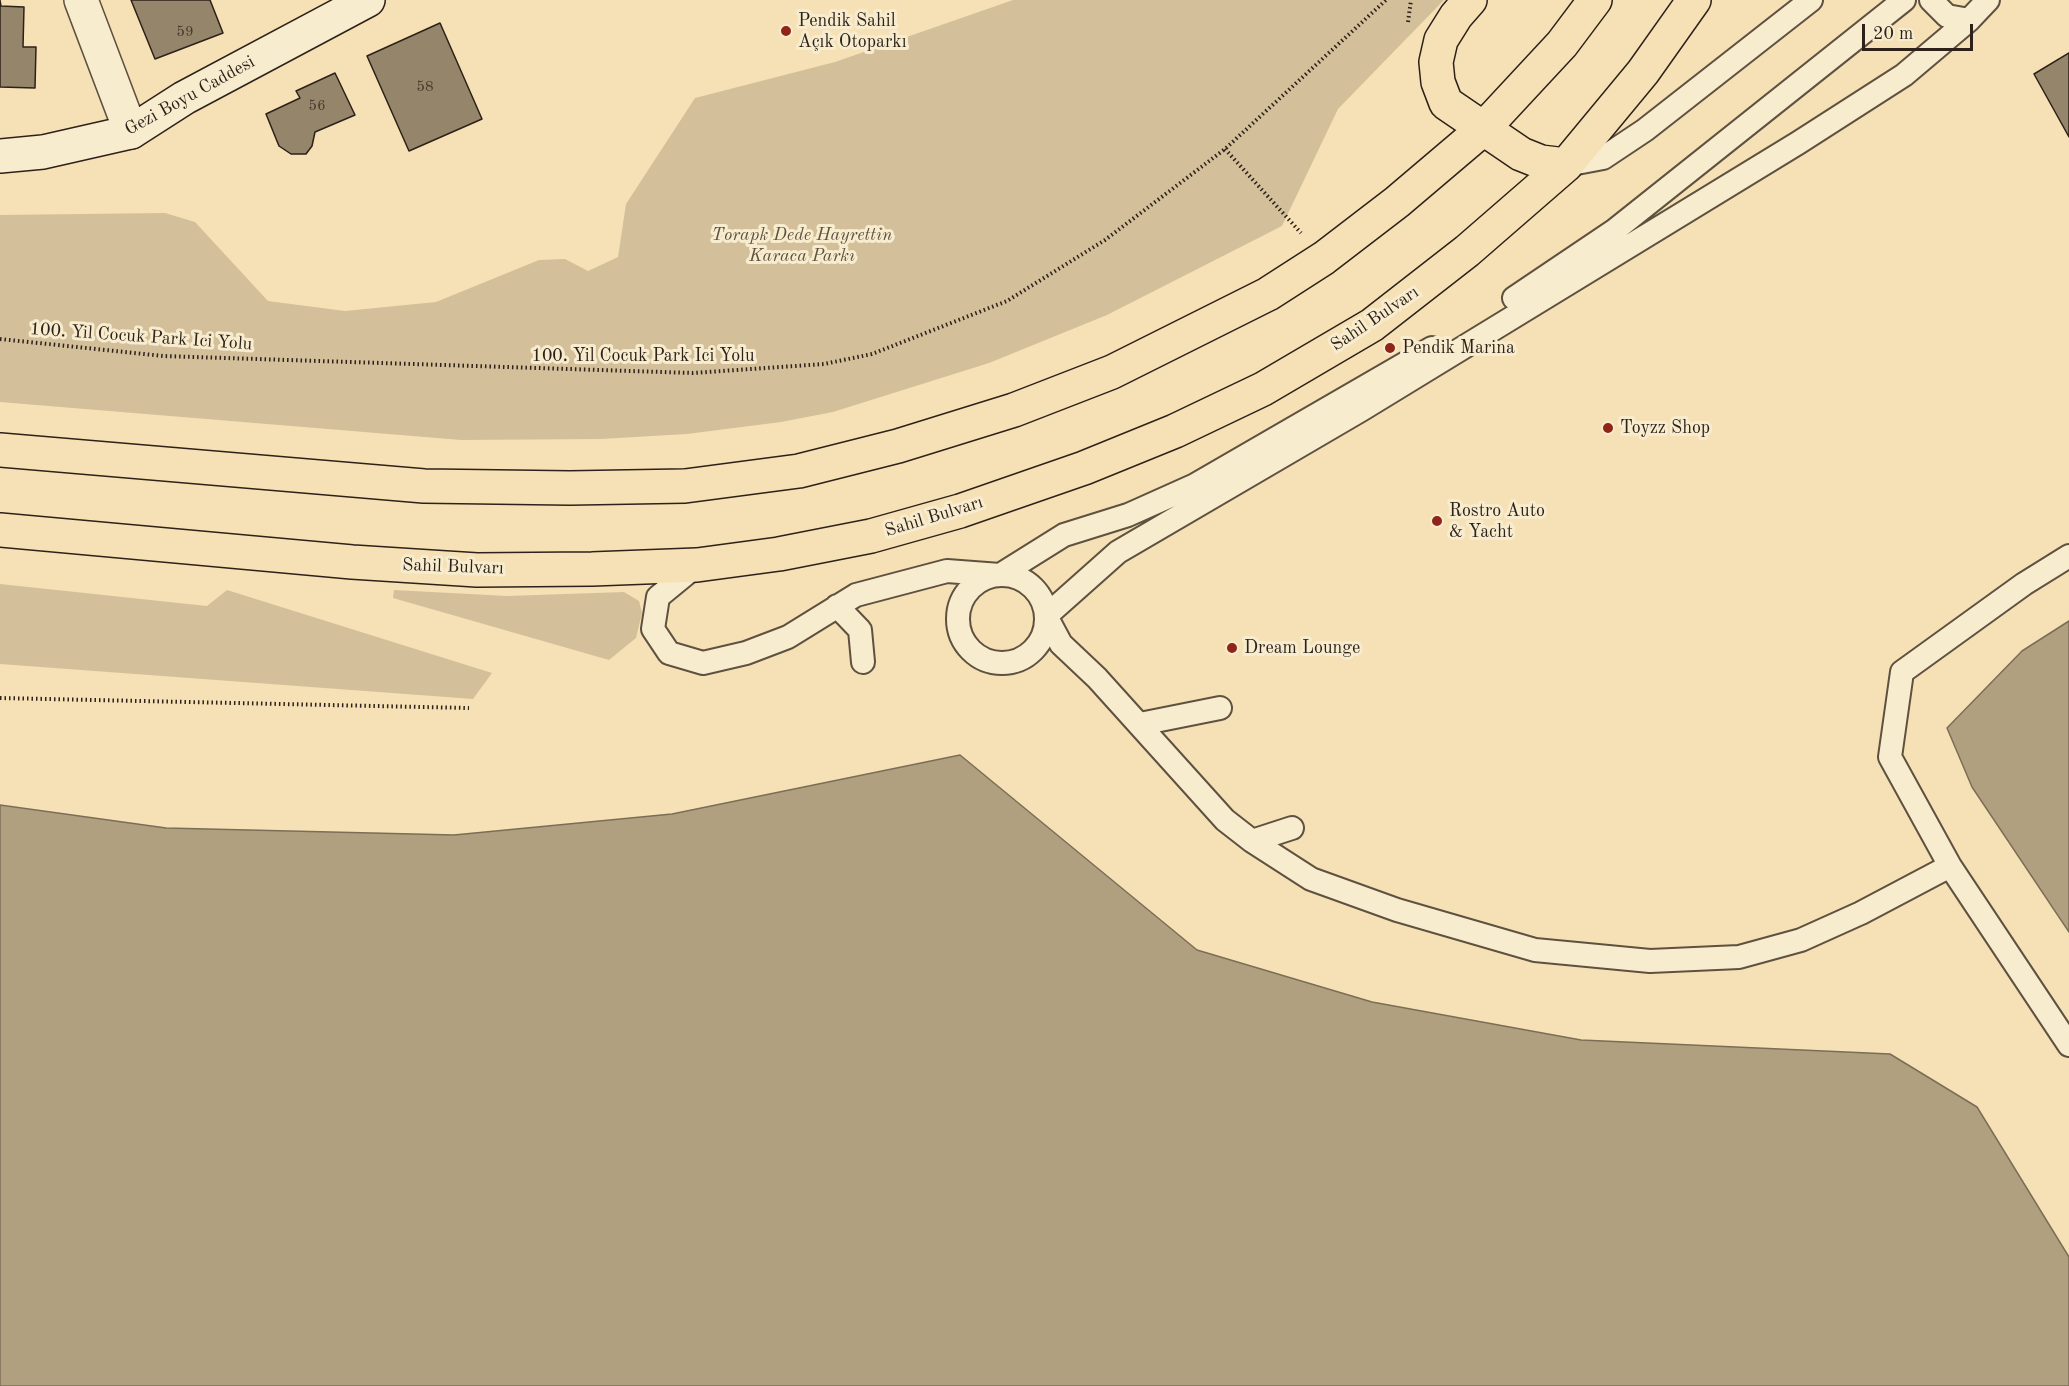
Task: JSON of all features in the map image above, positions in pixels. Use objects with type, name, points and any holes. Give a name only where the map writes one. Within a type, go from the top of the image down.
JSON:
[{"type":"highway","points":[[1470,0],[1455,16],[1441,40],[1436,62],[1446,103],[1531,158],[1566,165]]},
{"type":"highway","points":[[0,450],[424,486],[570,488],[685,486],[787,472],[898,446],[1014,410],[1112,372],[1269,294],[1324,258],[1397,202],[1483,129],[1562,44],[1595,0]]},
{"type":"highway","name":"Sahil Bulvarı","points":[[0,530],[352,562],[477,570],[698,566],[779,554],[871,536],[960,511],[1084,468],[1174,431],[1263,389],[1372,325],[1467,251],[1566,165],[1626,94],[1694,0]]},
{"type":"street","points":[[81,0],[131,132]]},
{"type":"street","name":"Gezi Boyu Caddesi","points":[[0,156],[43,152],[131,132],[184,98],[368,0]]},
{"type":"lane","points":[[1566,165],[1603,158],[1646,130],[1811,0]]},
{"type":"lane","points":[[1904,0],[1615,230],[1520,294],[1195,485],[1128,515],[1064,535],[1000,574],[977,582],[966,592],[959,606],[958,626],[963,640],[972,653],[995,663],[1022,659],[1034,650],[1042,637],[1046,616],[1118,552],[1361,410],[1798,144],[1904,75],[1969,20],[1988,0]]},
{"type":"lane","points":[[1931,0],[1947,16],[1969,20]]},
{"type":"lane","points":[[2069,556],[2024,584],[1902,672],[1890,757],[1950,866],[2069,1045]]},
{"type":"lane","points":[[698,566],[658,597],[653,629],[669,653],[703,663],[746,653],[788,637],[856,595],[947,571],[1000,574],[1019,579],[1032,587],[1042,601],[1046,616],[1061,644],[1140,724],[1225,820],[1251,841],[1311,879],[1409,914],[1535,950],[1650,961],[1739,957],[1801,940],[1861,913],[1950,866]]},
{"type":"lane","points":[[837,606],[860,630],[862,662]]},
{"type":"lane","points":[[1140,724],[1220,708]]},
{"type":"lane","points":[[1251,841],[1292,828]]},
{"type":"path","name":"100. Yil Cocuk Park Ici Yolu","points":[[0,339],[163,356],[693,373],[824,364],[872,354],[1008,302],[1105,240],[1225,149],[1386,0]]},
{"type":"path","points":[[1225,149],[1324,258]]},
{"type":"path","points":[[0,698],[469,708]]},
{"type":"green space","name":"Torapk Dede Hayrettin Karaca Parkı","points":[[1013,0],[1444,0],[1338,109],[1282,226],[1107,315],[989,363],[833,412],[781,422],[687,434],[601,439],[461,440],[0,402],[0,215],[165,213],[195,222],[268,301],[345,311],[436,302],[539,260],[565,259],[588,271],[618,257],[626,204],[695,98],[835,62]]},
{"type":"green space","points":[[0,584],[207,606],[227,590],[492,673],[473,699],[0,664]]},
{"type":"green space","points":[[394,590],[507,596],[624,592],[639,601],[642,613],[636,638],[609,660],[393,598]]},
{"type":"shaded area","points":[[2069,621],[2069,932],[1972,787],[1947,728],[2022,651]]},
{"type":"shaded area","points":[[960,755],[1197,950],[1372,1002],[1581,1040],[1890,1054],[1977,1107],[2069,1257],[2069,1386],[0,1386],[0,805],[166,828],[454,835],[672,814]]},
{"type":"building","points":[[0,0],[1,6],[24,7],[23,47],[36,47],[35,88],[0,87]]},
{"type":"building","points":[[131,0],[210,0],[223,33],[155,59]]},
{"type":"building","points":[[440,23],[482,119],[409,151],[367,56]]},
{"type":"building","points":[[2069,53],[2069,137],[2034,74]]},
{"type":"building","points":[[335,73],[355,115],[315,132],[312,146],[306,154],[291,154],[279,146],[266,114],[300,98],[296,91]]},
{"type":"place","name":"Pendik Sahil Açık Otoparkı","points":[[786,31]]},
{"type":"place","name":"Pendik Marina","points":[[1390,348]]},
{"type":"place","name":"Toyzz Shop","points":[[1608,428]]},
{"type":"place","name":"Rostro Auto & Yacht","points":[[1437,521]]},
{"type":"place","name":"Dream Lounge","points":[[1232,648]]}]
